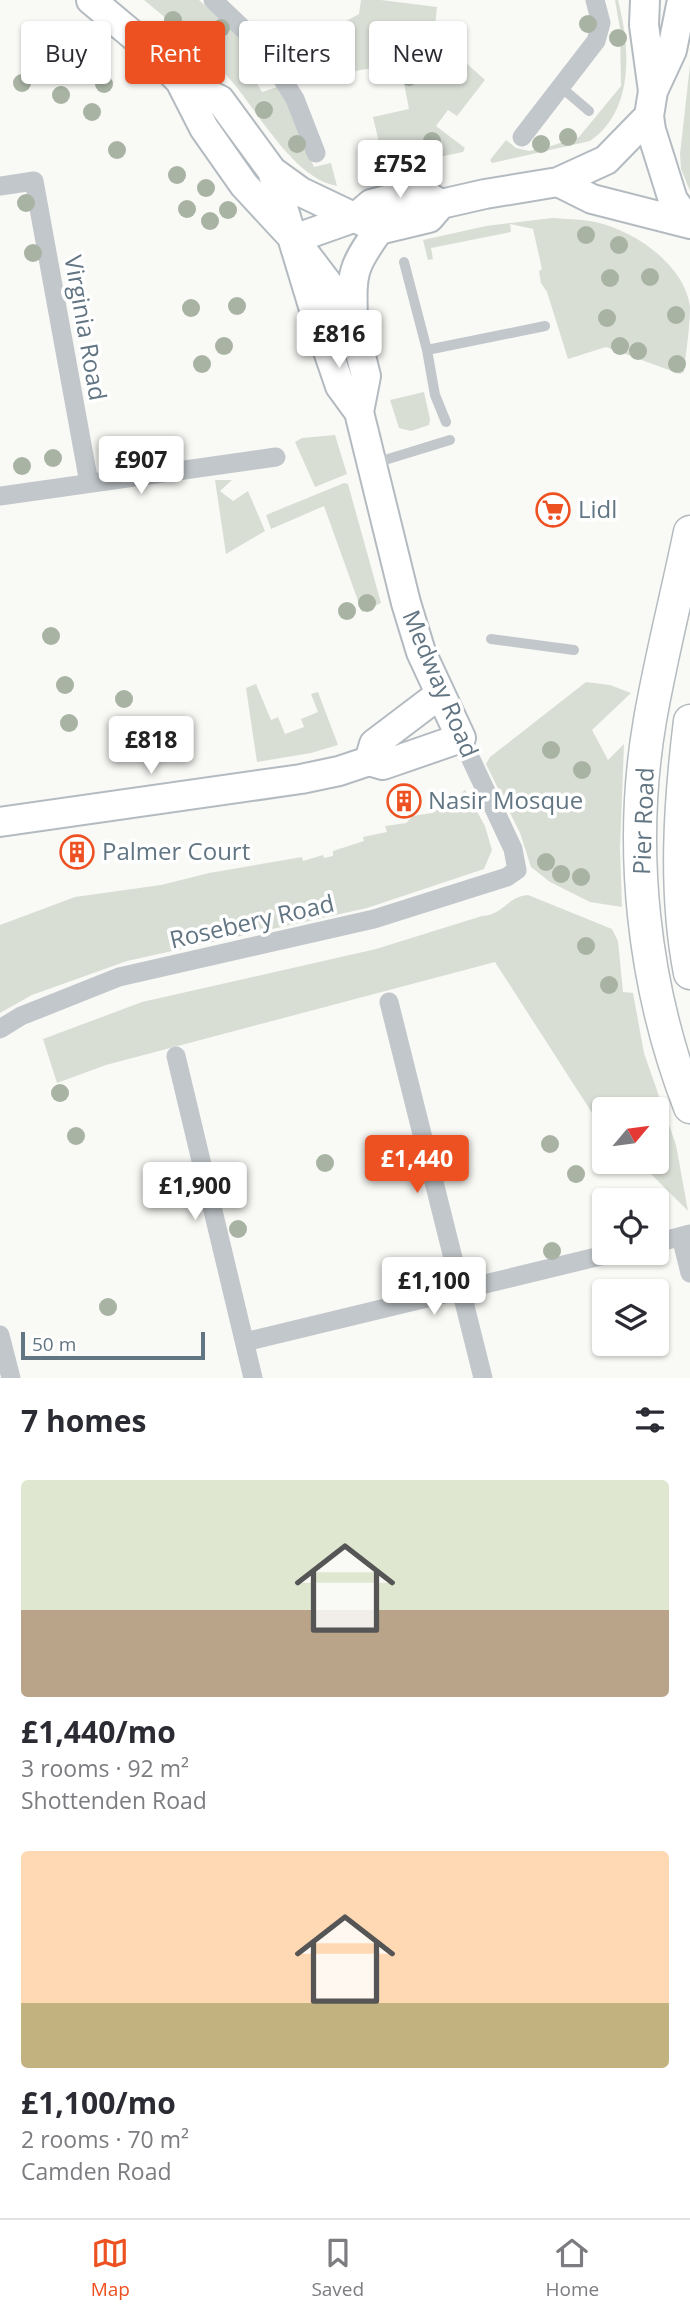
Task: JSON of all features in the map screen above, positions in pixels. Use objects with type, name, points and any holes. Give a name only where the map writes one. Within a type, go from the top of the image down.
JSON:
[{"type":"main road","name":"Medway Road","points":[[92,0],[125,28]]},
{"type":"main road","points":[[353,325],[352,280],[371,204],[422,193],[441,204],[558,182],[606,160],[651,104],[672,50],[682,0]]},
{"type":"main road","points":[[642,8],[651,130],[671,194],[677,208],[690,223]]},
{"type":"main road","name":"Medway Road","points":[[182,84],[204,128],[244,185],[294,239],[332,289],[353,325],[366,376],[359,412]]},
{"type":"main road","name":"Medway Road","points":[[186,84],[220,100],[272,171],[340,386],[359,412],[406,603],[421,652],[461,738]]},
{"type":"main road","points":[[272,171],[301,192],[367,224]]},
{"type":"main road","points":[[558,182],[592,199],[690,223]]},
{"type":"main road","points":[[294,239],[367,224]]},
{"type":"main road","name":"Pier Road","points":[[690,532],[650,720],[641,817],[643,905],[660,1009],[690,1107]]},
{"type":"main road","points":[[369,761],[374,744],[440,694]]},
{"type":"main road","name":"Pier Road","points":[[690,721],[684,787],[690,973]]},
{"type":"main road","points":[[0,822],[301,779],[369,761],[383,765],[461,738]]},
{"type":"street","points":[[213,0],[263,48],[295,99],[316,153]]},
{"type":"street","points":[[522,138],[596,41],[601,23],[595,0]]},
{"type":"street","name":"Virginia Road","points":[[0,186],[34,181],[89,483]]},
{"type":"street","points":[[0,496],[276,457]]},
{"type":"street","name":"Medway Road","points":[[461,738],[513,849],[517,870]]},
{"type":"street","name":"Rosebery Road","points":[[0,1029],[21,1016],[119,977],[374,919],[507,877],[517,870]]},
{"type":"street","points":[[643,905],[671,928],[687,931]]},
{"type":"street","points":[[389,1002],[483,1378]]},
{"type":"street","points":[[176,1056],[253,1378]]},
{"type":"street","points":[[685,1235],[690,1273]]},
{"type":"street","points":[[245,1342],[592,1258]]},
{"type":"street","points":[[0,1335],[11,1378]]},
{"type":"lane","points":[[562,88],[589,111]]},
{"type":"lane","points":[[404,262],[427,351],[435,395],[446,422]]},
{"type":"lane","points":[[427,351],[545,326]]},
{"type":"lane","points":[[372,464],[450,440]]},
{"type":"lane","points":[[491,639],[574,650]]},
{"type":"shaded area","points":[[144,0],[199,0],[222,21],[169,21]]},
{"type":"shaded area","points":[[361,0],[437,7],[436,21],[369,21],[369,69],[355,71],[355,21],[346,21],[359,14]]},
{"type":"shaded area","points":[[615,0],[618,0],[625,38],[625,76],[622,95],[605,128],[590,141],[492,163],[490,160],[506,140],[516,148],[529,151],[579,137],[621,86],[620,29]]},
{"type":"shaded area","points":[[225,24],[239,37],[239,84],[257,84],[262,92],[277,87],[284,95],[314,167],[331,163],[337,186],[321,181],[305,171],[277,141],[225,75]]},
{"type":"shaded area","points":[[467,64],[485,80],[457,116],[448,110],[436,126],[465,148],[463,152],[385,168],[373,117],[409,109],[404,84],[467,84]]},
{"type":"shaded area","points":[[690,65],[690,191],[681,169],[680,154]]},
{"type":"shaded area","points":[[552,218],[590,221],[610,226],[641,241],[668,264],[679,277],[690,307],[684,372],[680,374],[606,347],[568,359],[547,292],[541,283],[539,271],[542,269],[533,229],[510,224],[511,232],[431,248],[433,259],[428,260],[423,240],[486,226]]},
{"type":"shaded area","points":[[424,392],[429,425],[411,431],[399,428],[390,400]]},
{"type":"shaded area","points":[[335,435],[347,474],[315,487],[295,442],[302,438]]},
{"type":"shaded area","points":[[215,480],[232,480],[220,491],[233,501],[248,491],[265,531],[226,554]]},
{"type":"shaded area","points":[[344,483],[348,484],[381,603],[362,612],[324,506],[271,529],[266,515]]},
{"type":"shaded area","points":[[586,682],[610,685],[631,693],[592,730],[608,760],[624,744],[620,848],[622,907],[590,902],[550,882],[531,867],[520,833],[486,764],[490,757]]},
{"type":"shaded area","points":[[256,684],[271,720],[278,717],[285,734],[304,727],[301,719],[318,712],[311,694],[318,692],[338,745],[311,753],[257,762],[246,688]]},
{"type":"shaded area","points":[[465,790],[485,826],[492,850],[484,869],[367,908],[127,961],[32,995],[0,1013],[0,925],[75,897],[161,885],[209,873],[302,857],[303,861],[323,855],[324,858],[333,856],[333,851],[364,841],[363,837],[387,832],[385,826],[406,823],[413,816],[432,813]]},
{"type":"shaded area","points":[[528,895],[612,929],[618,941],[623,992],[633,993],[644,1053],[659,1097],[592,1097],[592,1113],[495,962],[106,1065],[57,1083],[43,1039],[142,1002],[376,949],[490,915],[521,896]]},
{"type":"shaded area","points":[[669,1125],[676,1145],[688,1211],[669,1192],[669,1188],[665,1188],[651,1174],[669,1174]]},
{"type":"place","name":"Lidl","points":[[553,510]]},
{"type":"place","name":"Nasir Mosque","points":[[404,801]]},
{"type":"place","name":"Palmer Court","points":[[77,852]]}]
